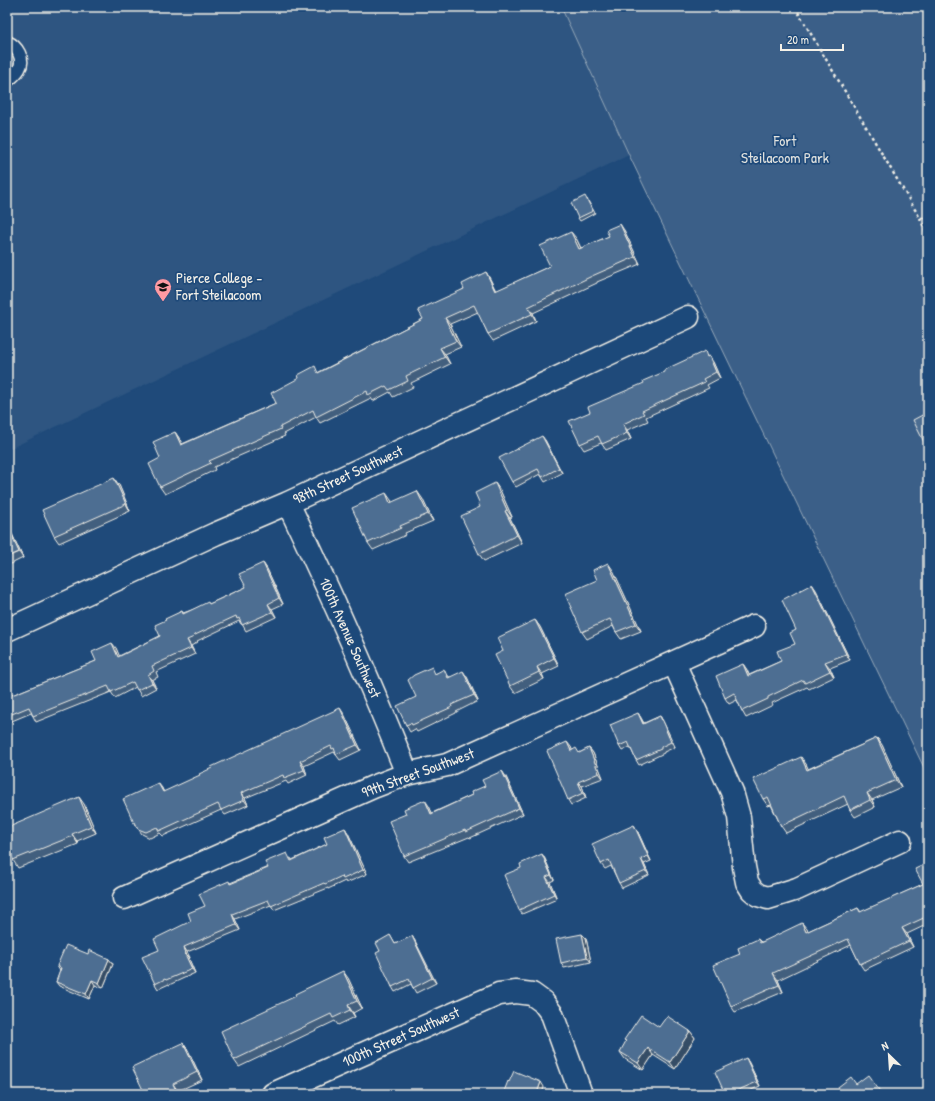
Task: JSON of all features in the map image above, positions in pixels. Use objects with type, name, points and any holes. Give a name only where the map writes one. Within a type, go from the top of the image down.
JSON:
[{"type":"street","name":"98th Street Southwest","points":[[7,630],[215,534],[288,503],[688,317]]},
{"type":"street","name":"100th Avenue Southwest","points":[[288,503],[379,705],[407,774]]},
{"type":"street","name":"99th Street Southwest","points":[[124,898],[373,787],[407,774],[447,765],[754,626]]},
{"type":"street","points":[[674,663],[732,792],[739,817],[747,882],[752,890],[758,895],[768,898],[797,889],[900,842]]},
{"type":"street","name":"100th Street Southwest","points":[[273,1094],[499,994],[516,992],[532,994],[543,1002],[552,1014],[581,1094]]},
{"type":"lane","points":[[7,42],[15,47],[21,61],[20,69],[7,81]]},
{"type":"path","points":[[795,7],[920,218],[928,238]]},
{"type":"path","points":[[920,218],[928,218]]},
{"type":"shaded area","name":"Pierce College - Fort Steilacoom","points":[[7,7],[561,7],[629,155],[7,450]]},
{"type":"green space","name":"Fort Steilacoom Park","points":[[561,7],[928,7],[928,776],[629,155]]},
{"type":"building","points":[[585,196],[593,211],[578,218],[571,203]]},
{"type":"building","points":[[620,224],[635,257],[528,307],[532,314],[488,334],[474,305],[445,318],[456,341],[440,348],[445,357],[406,376],[408,381],[389,390],[386,386],[368,395],[367,391],[316,417],[313,410],[280,427],[281,429],[209,461],[211,463],[160,487],[149,464],[160,458],[153,442],[175,432],[181,445],[276,403],[271,393],[299,378],[298,375],[315,366],[318,373],[423,319],[418,310],[464,289],[462,284],[486,272],[495,291],[550,266],[540,246],[571,232],[579,249],[609,236],[606,230]]},
{"type":"building","points":[[705,351],[707,357],[709,356],[716,372],[703,379],[705,382],[642,411],[644,414],[623,424],[627,433],[602,444],[598,436],[580,444],[569,421],[590,412],[588,407],[644,383],[643,381]]},
{"type":"building","points":[[928,412],[928,450],[913,420]]},
{"type":"building","points":[[542,436],[559,468],[542,477],[538,469],[512,482],[499,458]]},
{"type":"building","points":[[114,478],[126,504],[54,536],[42,510]]},
{"type":"building","points":[[495,483],[507,510],[505,511],[517,535],[479,554],[461,516],[480,507],[475,493]]},
{"type":"building","points":[[417,491],[428,514],[400,526],[401,528],[368,543],[352,508],[386,493],[390,503]]},
{"type":"building","points":[[7,528],[19,552],[7,557]]},
{"type":"building","points":[[263,563],[279,598],[268,604],[272,612],[242,625],[239,618],[237,619],[236,616],[193,636],[194,637],[187,640],[191,648],[152,666],[154,671],[148,675],[152,683],[137,690],[133,682],[111,692],[108,686],[33,716],[29,707],[7,716],[7,697],[96,661],[92,652],[112,643],[118,657],[160,636],[155,625],[182,611],[183,614],[246,587],[239,574]]},
{"type":"building","points":[[608,563],[636,624],[616,632],[610,619],[582,632],[565,594],[597,580],[593,570]]},
{"type":"building","points":[[812,584],[846,654],[825,662],[830,671],[805,683],[803,680],[742,711],[734,693],[725,698],[716,676],[743,664],[748,676],[781,661],[777,651],[795,644],[790,633],[796,630],[782,600]]},
{"type":"building","points":[[535,620],[554,658],[537,667],[539,672],[510,686],[495,655],[503,651],[497,638]]},
{"type":"building","points":[[432,667],[435,674],[444,669],[448,678],[463,671],[474,695],[451,705],[452,707],[412,725],[411,723],[406,725],[397,706],[416,697],[408,680],[414,675]]},
{"type":"building","points":[[340,708],[357,745],[336,754],[334,748],[332,749],[331,746],[300,761],[304,770],[284,778],[283,775],[241,793],[244,800],[221,810],[218,804],[159,831],[157,827],[146,832],[138,829],[135,822],[134,823],[123,799],[158,783],[163,792],[200,775],[199,774],[212,768],[211,767]]},
{"type":"building","points":[[638,713],[643,724],[660,716],[671,742],[661,747],[661,749],[636,760],[628,742],[619,746],[610,725]]},
{"type":"building","points":[[877,738],[896,780],[867,793],[870,800],[850,810],[844,796],[781,826],[768,797],[763,799],[753,779],[801,757],[807,770]]},
{"type":"building","points":[[567,742],[571,751],[576,748],[579,753],[589,748],[599,773],[578,782],[583,793],[568,800],[547,751]]},
{"type":"building","points":[[502,771],[519,808],[466,832],[465,830],[404,856],[389,821],[406,814],[404,809],[425,800],[431,814],[472,795],[471,792],[485,786],[482,780]]},
{"type":"building","points":[[79,797],[91,826],[72,834],[73,836],[13,860],[7,846],[7,829],[9,827]]},
{"type":"building","points":[[634,825],[648,856],[641,859],[646,871],[619,883],[609,860],[601,864],[592,844]]},
{"type":"building","points":[[345,828],[363,870],[343,879],[342,876],[325,884],[324,883],[271,906],[268,900],[232,914],[236,925],[184,947],[185,954],[192,969],[155,984],[142,957],[159,950],[154,939],[191,921],[188,913],[205,906],[199,894],[229,881],[230,884],[268,868],[265,862],[287,853],[291,861],[327,844],[324,837]]},
{"type":"building","points":[[542,854],[551,875],[546,877],[554,894],[519,910],[504,875],[521,868],[520,864]]},
{"type":"building","points":[[928,863],[928,916],[902,928],[909,941],[860,964],[848,939],[773,973],[779,985],[731,1006],[713,965],[740,954],[738,948],[758,939],[760,943],[802,923],[806,932],[858,908],[860,912],[923,884],[915,869]]},
{"type":"building","points":[[582,934],[587,957],[561,963],[556,939]]},
{"type":"building","points":[[390,935],[395,944],[412,936],[432,978],[413,988],[409,979],[392,987],[376,953],[380,951],[376,943]]},
{"type":"building","points":[[66,945],[88,954],[89,950],[109,959],[99,983],[92,980],[86,994],[56,982],[61,968],[57,966]]},
{"type":"building","points":[[343,971],[357,1001],[348,1005],[350,1010],[333,1018],[331,1014],[234,1060],[221,1031],[296,996],[295,994]]},
{"type":"building","points":[[641,1015],[659,1027],[667,1016],[690,1031],[670,1062],[648,1048],[638,1063],[620,1052],[626,1041],[624,1040]]},
{"type":"building","points":[[183,1043],[197,1072],[173,1084],[176,1090],[168,1094],[145,1094],[132,1067]]},
{"type":"building","points":[[746,1058],[757,1082],[729,1094],[725,1094],[715,1072]]},
{"type":"building","points":[[514,1071],[541,1082],[537,1093],[540,1094],[503,1094]]},
{"type":"building","points":[[868,1075],[882,1094],[843,1094],[838,1087],[851,1077],[856,1084]]},
{"type":"place","name":"Pierce College - Fort Steilacoom","points":[[163,302]]}]
